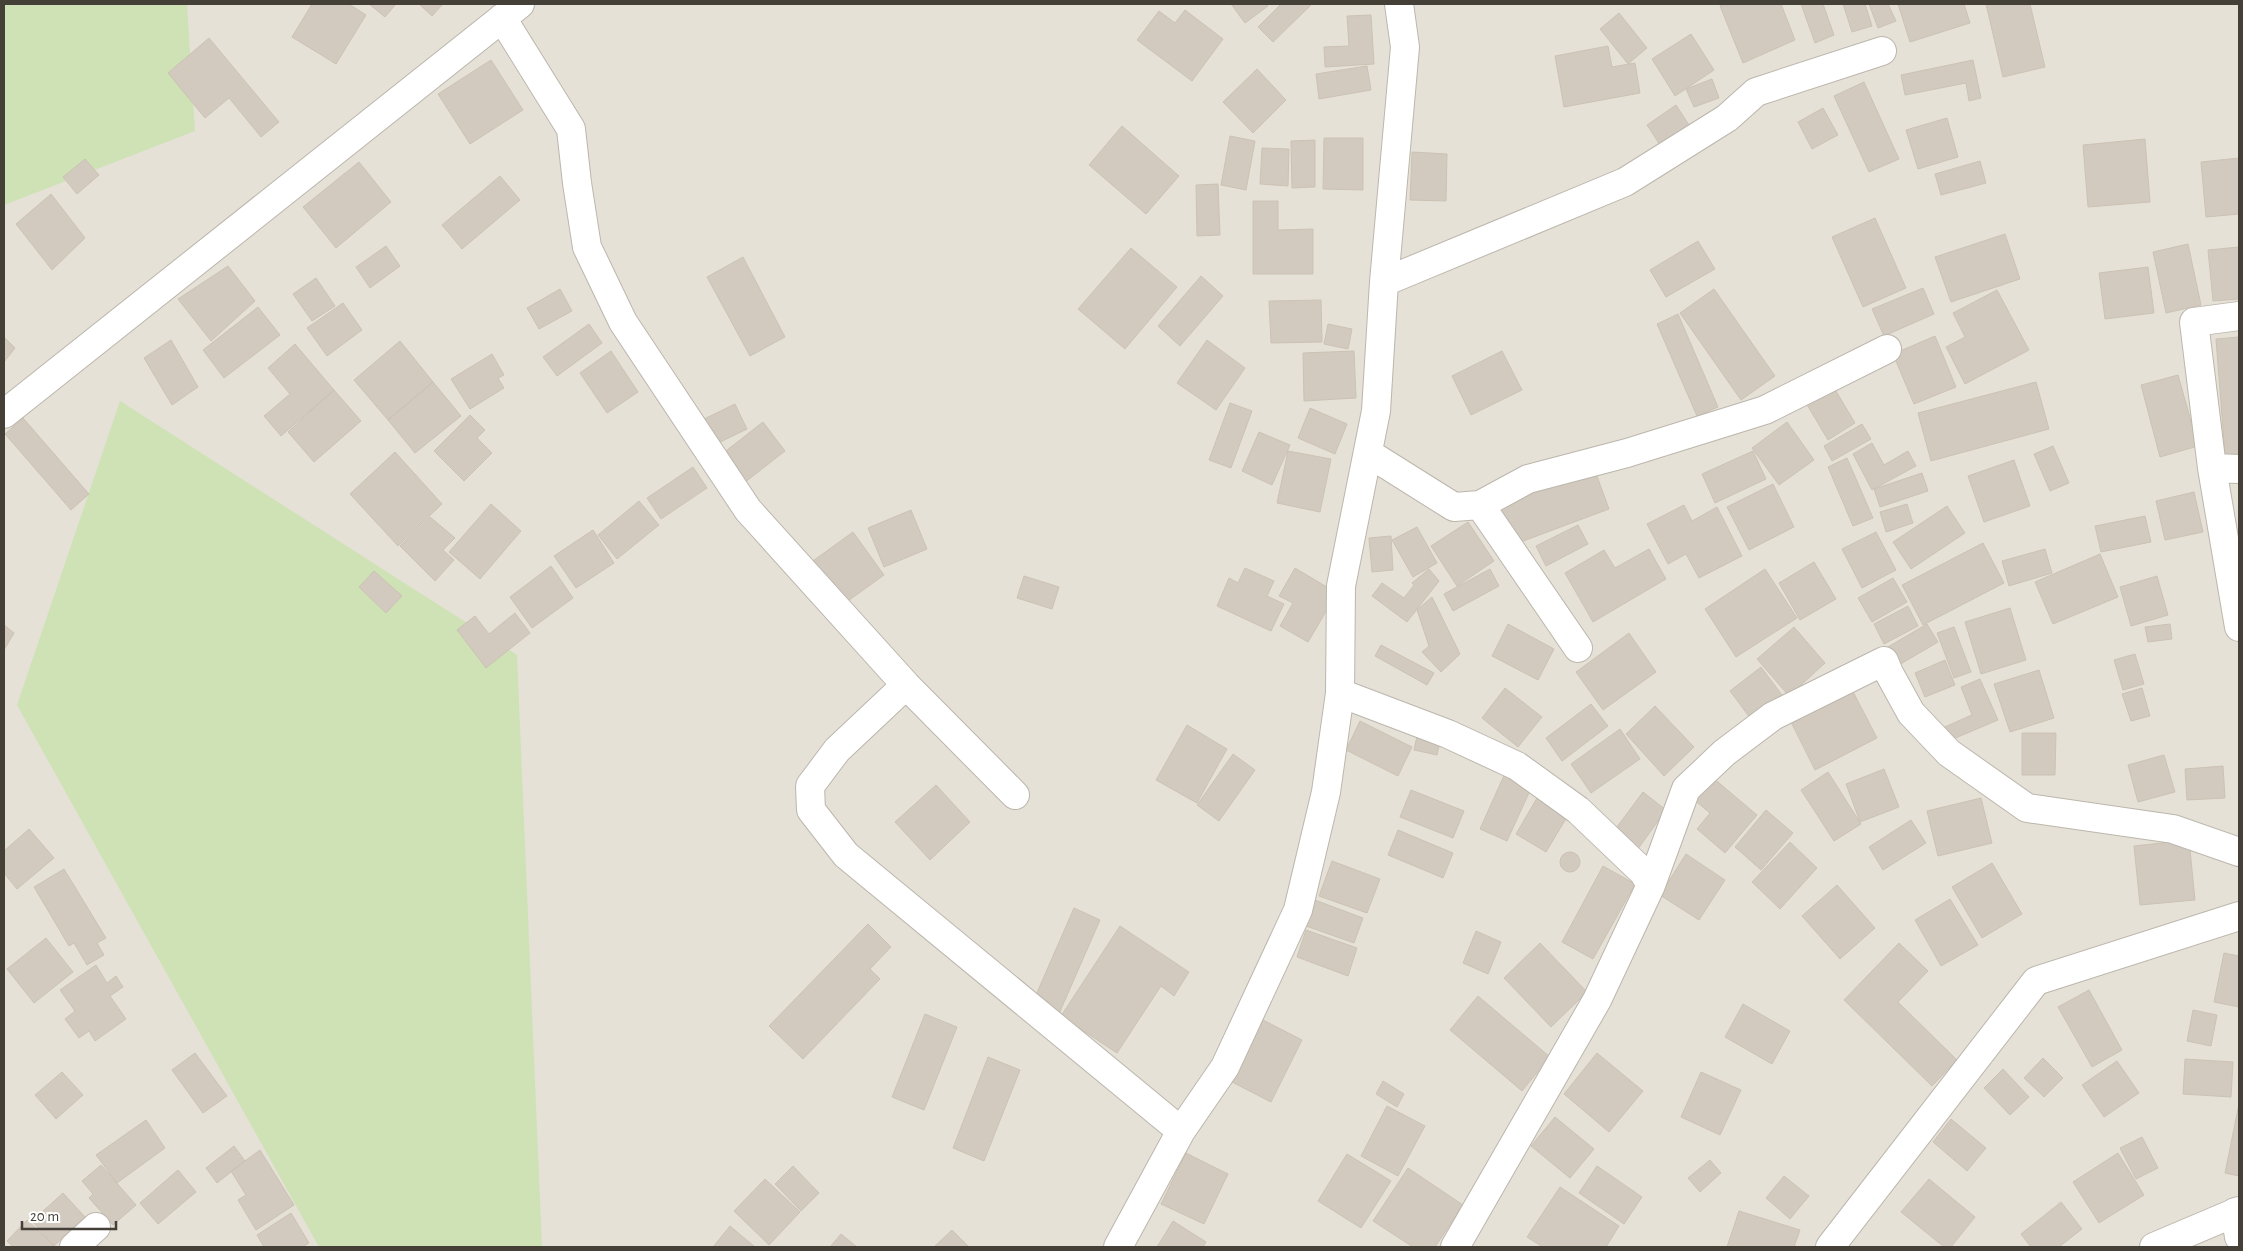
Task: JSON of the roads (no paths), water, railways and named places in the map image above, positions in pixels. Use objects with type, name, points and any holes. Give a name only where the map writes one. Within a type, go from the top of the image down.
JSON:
[{"type":"street","points":[[1118,1247],[1181,1131],[1225,1067],[1298,910],[1326,792],[1340,693],[1341,586],[1376,412],[1384,282],[1406,47],[1399,4]]},
{"type":"street","points":[[4,414],[511,11],[571,129],[587,247],[623,322],[748,510],[906,685],[1015,795]]},
{"type":"street","points":[[1384,282],[1625,182],[1727,118],[1756,92],[1882,51]]},
{"type":"street","points":[[2239,316],[2194,322],[2212,468],[2239,627]]},
{"type":"street","points":[[1368,453],[1454,507],[1480,505],[1528,479],[1627,453],[1765,410],[1887,349]]},
{"type":"street","points":[[2212,468],[2239,469]]},
{"type":"street","points":[[1480,505],[1578,648]]},
{"type":"street","points":[[1455,1247],[1597,1000],[1651,885],[1686,789],[1724,753],[1773,716],[1884,661],[1889,674],[1911,712],[1949,753],[2027,808],[2173,829],[2238,843]]},
{"type":"street","points":[[906,685],[837,750],[810,786],[811,810],[846,854],[1181,1131]]},
{"type":"street","points":[[1340,693],[1448,734],[1517,766],[1578,810],[1643,872],[1651,885]]},
{"type":"street","points":[[1830,1247],[2036,981],[2239,916]]},
{"type":"street","points":[[2154,1247],[2238,1220]]},
{"type":"street","points":[[74,1247],[96,1227]]}]
